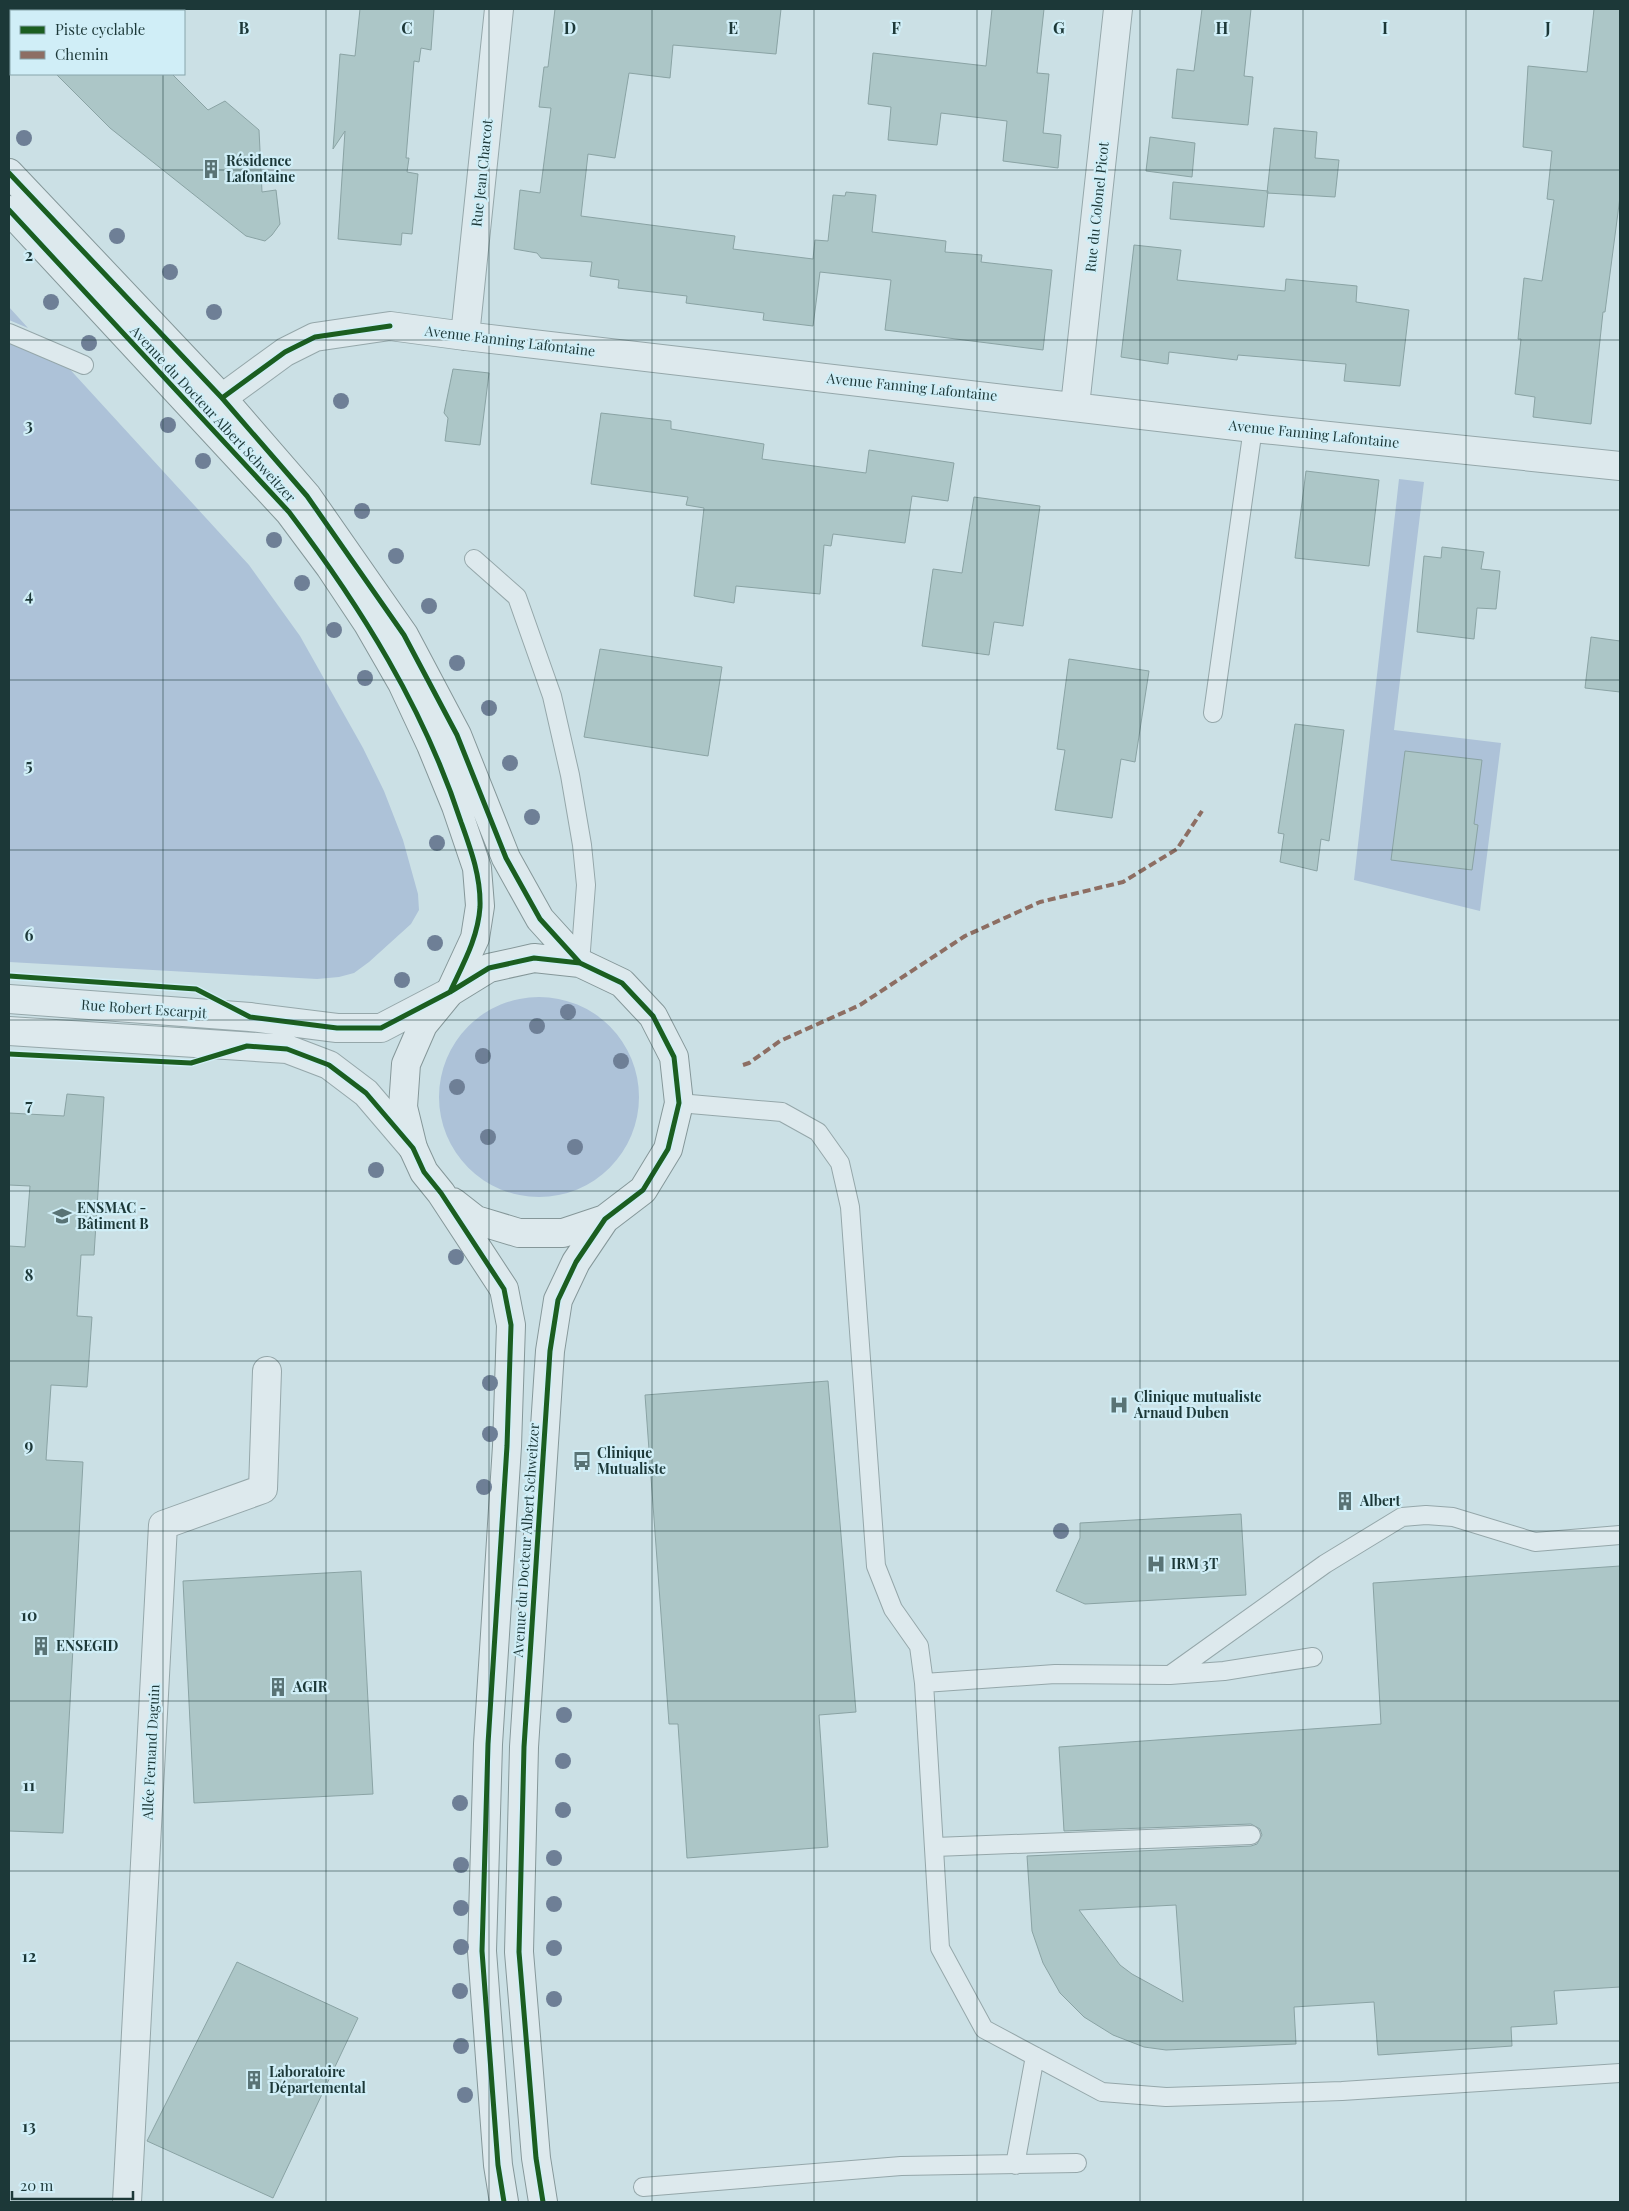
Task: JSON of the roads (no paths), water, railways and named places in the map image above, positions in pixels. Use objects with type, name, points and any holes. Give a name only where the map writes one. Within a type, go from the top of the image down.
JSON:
[{"type":"main road","name":"Rue Jean Charcot","points":[[464,336],[499,9]]},
{"type":"main road","name":"Rue du Colonel Picot","points":[[1075,406],[1118,9]]},
{"type":"main road","name":"Avenue du Docteur Albert Schweitzer","points":[[9,173],[222,398],[307,496],[404,635],[457,735],[506,858],[540,919],[580,963]]},
{"type":"main road","name":"Avenue du Docteur Albert Schweitzer","points":[[9,210],[289,512],[330,567],[368,624],[402,683],[432,745],[456,806],[477,868],[480,906],[475,938],[450,992],[423,1025],[406,1064],[403,1107],[412,1148],[424,1172],[441,1193],[504,1289],[511,1325],[506,1456],[488,1744],[482,1951],[498,2165],[504,2202]]},
{"type":"main road","name":"Avenue Fanning Lafontaine","points":[[222,398],[285,352],[315,337],[390,326],[1254,428],[1620,466]]},
{"type":"main road","name":"Avenue du Docteur Albert Schweitzer","points":[[450,992],[489,968],[534,958],[580,963],[622,983],[654,1016],[674,1057],[679,1103],[668,1149],[643,1190],[605,1219],[576,1262],[558,1300],[550,1352],[525,1728],[519,1952],[536,2158],[543,2202]]},
{"type":"main road","name":"Rue Robert Escarpit","points":[[9,999],[250,1017],[337,1028],[381,1028],[450,992]]},
{"type":"main road","points":[[9,1031],[287,1049],[329,1065],[366,1093],[412,1148]]},
{"type":"main road","name":"Avenue du Docteur Albert Schweitzer","points":[[441,1193],[476,1220],[519,1233],[563,1233],[605,1219]]},
{"type":"main road","name":"Allée Fernand Daguin","points":[[127,2202],[163,1525],[263,1489],[267,1371]]},
{"type":"lane","points":[[9,333],[84,365]]},
{"type":"lane","points":[[1213,713],[1254,428]]},
{"type":"lane","points":[[474,559],[517,597],[552,696],[570,776],[586,885],[580,963]]},
{"type":"lane","points":[[679,1103],[782,1112],[818,1132],[840,1163],[850,1207],[876,1566],[893,1609],[919,1646],[924,1684],[940,1948],[984,2029],[1102,2092],[1166,2097],[1342,2091],[1620,2073]]},
{"type":"lane","points":[[1170,1675],[1325,1564],[1402,1517],[1426,1514],[1453,1517],[1535,1542],[1620,1535]]},
{"type":"lane","points":[[924,1684],[1055,1674],[1170,1675],[1224,1671],[1313,1657]]},
{"type":"lane","points":[[935,1847],[1251,1835]]},
{"type":"lane","points":[[1015,2165],[1035,2056]]},
{"type":"lane","points":[[643,2187],[901,2166],[1077,2163]]},
{"type":"place","name":"Résidence Lafontaine","points":[[211,169]]},
{"type":"place","name":"ENSMAC - Bâtiment B","points":[[62,1216]]},
{"type":"place","name":"Clinique mutualiste Arnaud Duben","points":[[1119,1405]]},
{"type":"place","name":"Clinique Mutualiste","points":[[582,1461]]},
{"type":"place","name":"Albert","points":[[1345,1501]]},
{"type":"place","name":"IRM 3T","points":[[1156,1564]]},
{"type":"place","name":"ENSEGID","points":[[41,1646]]},
{"type":"place","name":"AGIR","points":[[278,1687]]},
{"type":"place","name":"Laboratoire Départemental","points":[[254,2080]]}]
